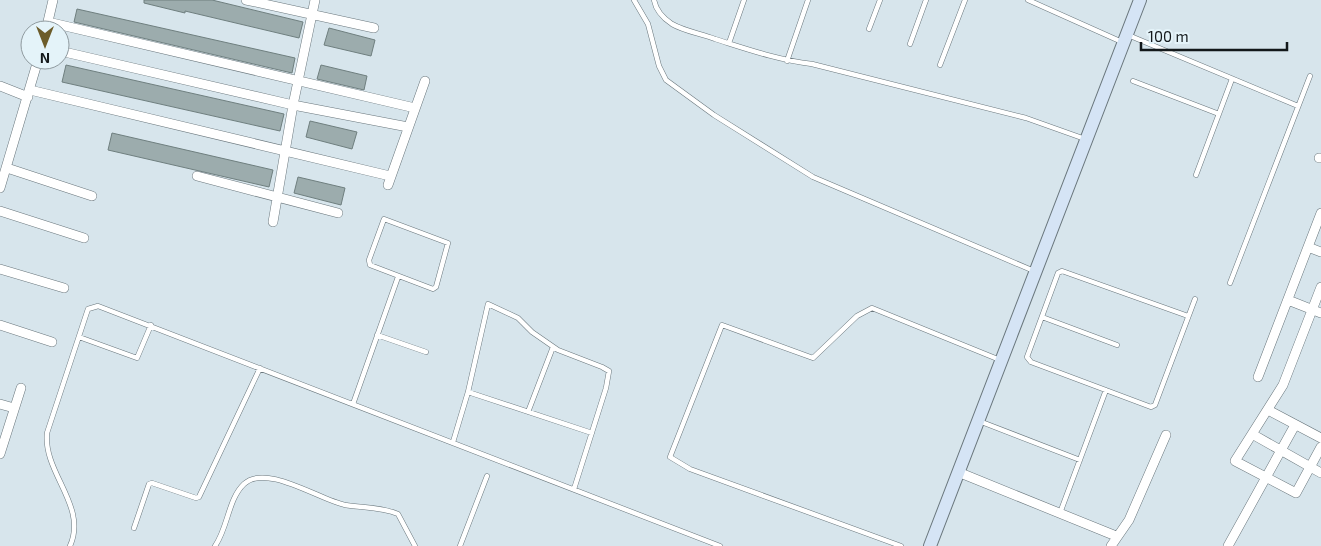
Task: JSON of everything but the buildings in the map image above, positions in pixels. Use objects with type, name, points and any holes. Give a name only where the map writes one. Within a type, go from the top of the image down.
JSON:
[{"type":"main road","points":[[930,546],[1140,0]]},
{"type":"street","points":[[48,20],[53,0]]},
{"type":"street","points":[[246,0],[374,28]]},
{"type":"street","points":[[273,222],[293,105],[316,0]]},
{"type":"street","points":[[70,31],[415,108]]},
{"type":"street","points":[[70,53],[293,105],[408,127]]},
{"type":"street","points":[[0,188],[35,70]]},
{"type":"street","points":[[0,86],[285,152],[389,181],[425,81]]},
{"type":"street","points":[[7,168],[92,196]]},
{"type":"street","points":[[197,176],[338,213]]},
{"type":"street","points":[[0,211],[84,238]]},
{"type":"street","points":[[1258,377],[1321,213]]},
{"type":"street","points":[[1308,247],[1321,252]]},
{"type":"street","points":[[0,269],[64,288]]},
{"type":"street","points":[[1321,287],[1317,312],[1283,385],[1235,461],[1296,494],[1321,447]]},
{"type":"street","points":[[1288,300],[1317,312]]},
{"type":"street","points":[[0,325],[52,342]]},
{"type":"street","points":[[0,454],[21,388]]},
{"type":"street","points":[[0,404],[14,408]]},
{"type":"street","points":[[1268,410],[1321,438]]},
{"type":"street","points":[[1228,546],[1295,425]]},
{"type":"street","points":[[1252,434],[1321,473]]},
{"type":"street","points":[[1111,546],[1116,536],[1129,520],[1166,435]]},
{"type":"street","points":[[958,472],[1116,536]]},
{"type":"lane","points":[[634,0],[648,24],[659,66],[666,80],[714,115],[798,168],[830,185],[1012,260],[1035,272]]},
{"type":"lane","points":[[654,0],[658,11],[674,25],[729,43],[787,61],[812,64],[1026,118],[1086,139]]},
{"type":"lane","points":[[729,43],[744,0]]},
{"type":"lane","points":[[787,61],[808,0]]},
{"type":"lane","points":[[869,29],[880,0]]},
{"type":"lane","points":[[910,44],[926,0]]},
{"type":"lane","points":[[940,65],[965,0]]},
{"type":"lane","points":[[1028,0],[1298,106]]},
{"type":"lane","points":[[1230,283],[1310,76]]},
{"type":"lane","points":[[1196,175],[1232,79]]},
{"type":"lane","points":[[1133,80],[1219,114]]},
{"type":"lane","points":[[384,219],[448,243],[436,287],[433,289],[398,277],[370,265],[369,260],[384,219]]},
{"type":"lane","points":[[1188,316],[1062,271],[1058,273],[1028,359],[1151,408],[1154,405],[1195,299]]},
{"type":"lane","points":[[353,404],[398,277]]},
{"type":"lane","points":[[453,442],[468,392],[488,304],[518,318],[553,347],[609,371],[606,388],[574,489]]},
{"type":"lane","points":[[70,546],[74,537],[74,516],[51,459],[46,439],[88,309],[91,306],[98,306],[151,325],[720,546]]},
{"type":"lane","points":[[900,546],[690,469],[670,457],[722,326],[813,358],[857,316],[872,308],[1001,361]]},
{"type":"lane","points":[[1042,317],[1117,345]]},
{"type":"lane","points":[[79,337],[138,358],[151,325]]},
{"type":"lane","points":[[377,335],[426,352]]},
{"type":"lane","points":[[528,412],[553,347]]},
{"type":"lane","points":[[134,528],[149,484],[152,483],[196,498],[199,497],[260,368]]},
{"type":"lane","points":[[1060,513],[1106,390]]},
{"type":"lane","points":[[468,392],[592,434]]},
{"type":"lane","points":[[978,421],[1080,460]]},
{"type":"lane","points":[[460,546],[487,476]]},
{"type":"lane","points":[[215,546],[237,491],[246,482],[266,477],[343,504],[377,508],[398,514],[415,546]]}]
